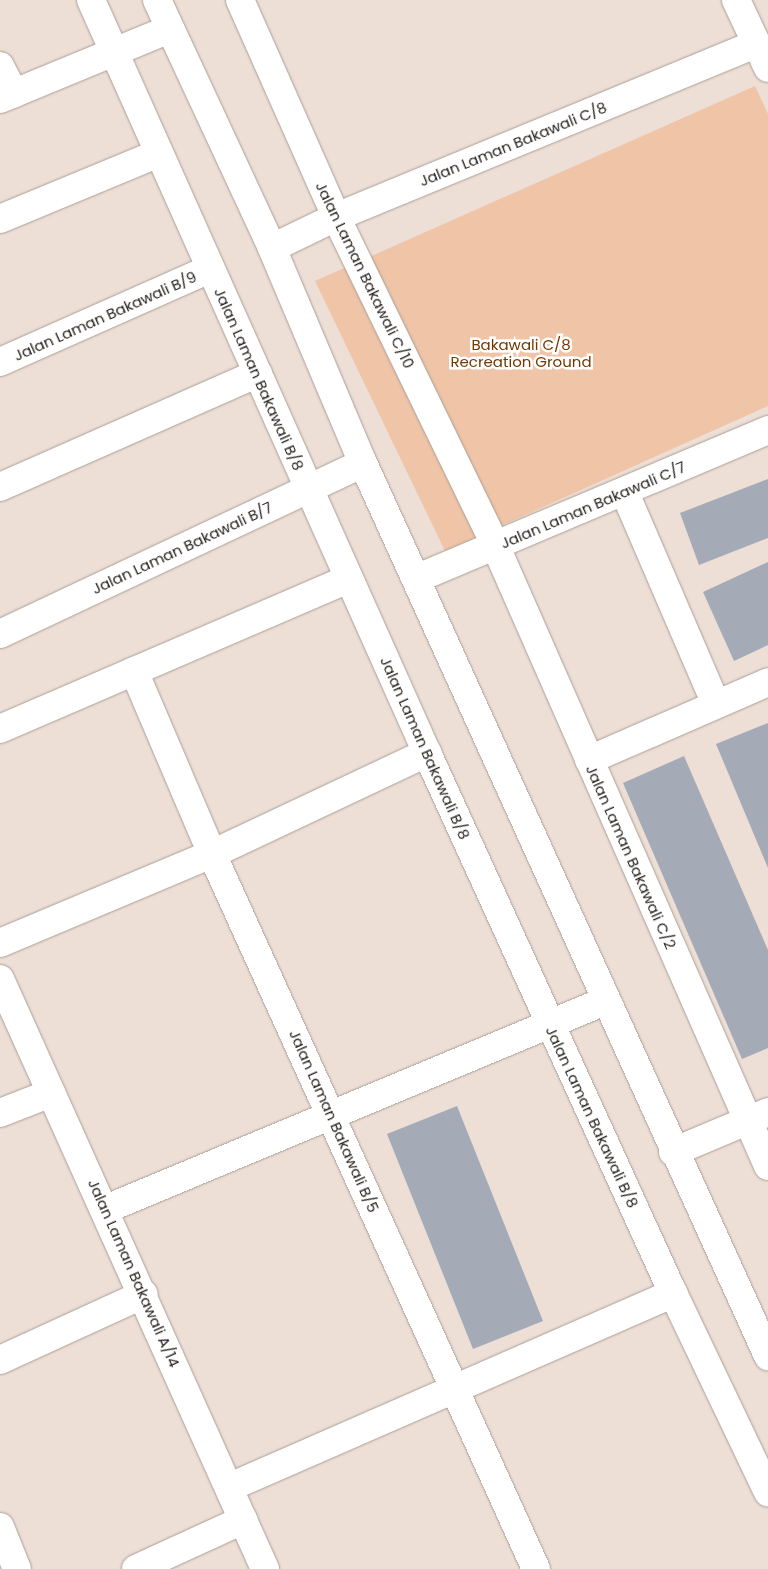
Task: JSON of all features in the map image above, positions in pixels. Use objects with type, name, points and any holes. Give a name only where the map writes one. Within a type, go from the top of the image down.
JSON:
[{"type":"street","name":"Jalan Laman Bakawali B/8","points":[[91,0],[258,374],[307,489],[349,578],[427,754],[673,1294],[768,1492]]},
{"type":"street","points":[[157,0],[272,248],[363,462],[418,578],[673,1152],[768,1356]]},
{"type":"street","points":[[736,0],[768,68]]},
{"type":"street","name":"Jalan Laman Bakawali C/10","points":[[249,3],[336,217],[496,547]]},
{"type":"street","points":[[0,66],[7,97],[170,29]]},
{"type":"street","name":"Jalan Laman Bakawali C/8","points":[[272,248],[336,217],[756,44]]},
{"type":"street","points":[[0,219],[159,153]]},
{"type":"street","name":"Jalan Laman Bakawali B/9","points":[[0,362],[210,269]]},
{"type":"street","points":[[0,488],[258,374]]},
{"type":"street","name":"Jalan Laman Bakawali C/7","points":[[418,578],[625,493],[768,430]]},
{"type":"street","name":"Jalan Laman Bakawali B/7","points":[[0,634],[363,462]]},
{"type":"street","points":[[625,493],[716,704]]},
{"type":"street","name":"Jalan Laman Bakawali C/2","points":[[496,547],[589,760],[758,1116],[768,1166]]},
{"type":"street","points":[[0,729],[349,578]]},
{"type":"street","name":"Jalan Laman Bakawali B/5","points":[[134,672],[212,854],[536,1569]]},
{"type":"street","points":[[589,760],[768,682]]},
{"type":"street","points":[[0,943],[212,854],[427,754]]},
{"type":"street","name":"Jalan Laman Bakawali A/14","points":[[0,979],[51,1093],[106,1208],[265,1569]]},
{"type":"street","points":[[106,1208],[332,1116],[605,1001]]},
{"type":"street","points":[[0,1113],[51,1093]]},
{"type":"street","points":[[673,1152],[758,1116]]},
{"type":"street","points":[[0,1360],[144,1294]]},
{"type":"street","points":[[230,1487],[673,1294]]},
{"type":"street","points":[[136,1569],[243,1520]]},
{"type":"street","points":[[0,1526],[17,1569]]},
{"type":"green space","name":"Bakawali C/8 Recreation Ground","points":[[755,86],[768,114],[768,406],[445,551],[315,281]]},
{"type":"building","points":[[768,479],[768,538],[699,565],[680,513]]},
{"type":"building","points":[[768,562],[768,645],[734,661],[703,592]]},
{"type":"building","points":[[768,723],[768,868],[716,744]]},
{"type":"building","points":[[684,756],[768,950],[768,1048],[742,1059],[623,783]]},
{"type":"building","points":[[457,1106],[543,1321],[473,1349],[387,1134]]}]
